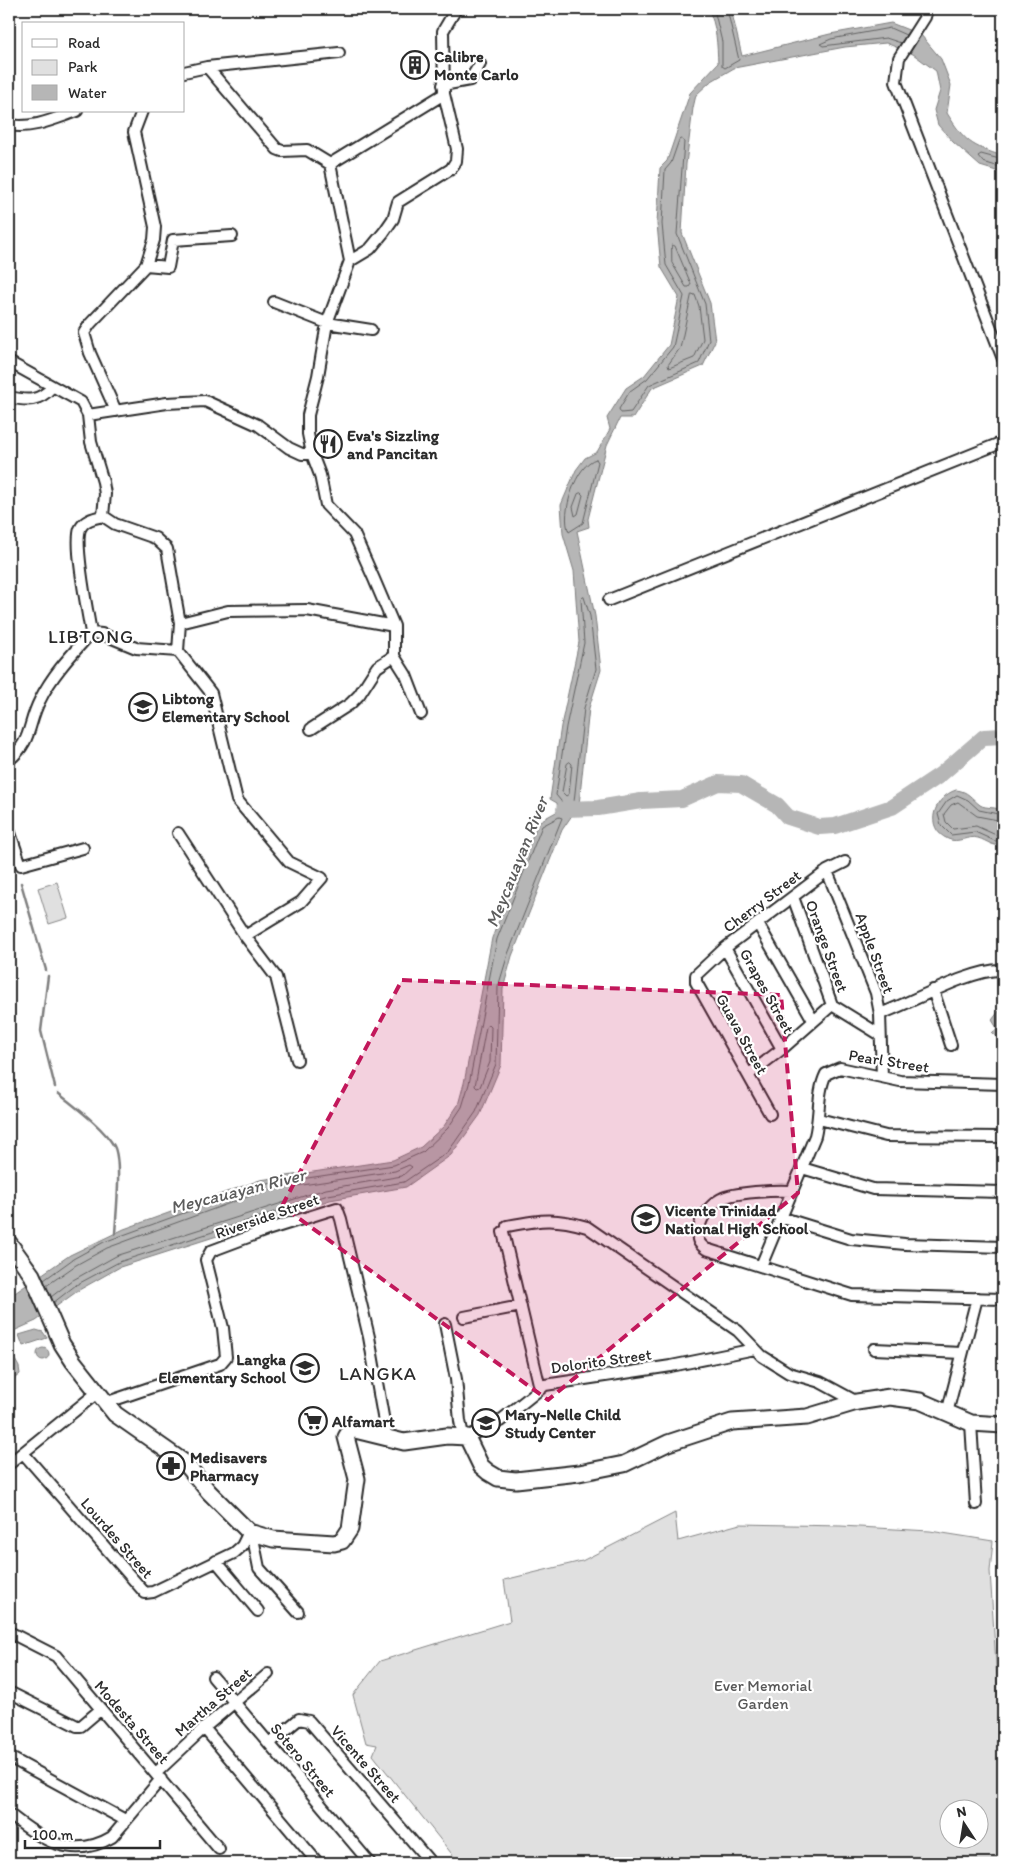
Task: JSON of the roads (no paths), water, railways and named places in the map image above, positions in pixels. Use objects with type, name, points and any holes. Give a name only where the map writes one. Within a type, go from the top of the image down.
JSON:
[{"type":"main road","points":[[9,1243],[32,1276],[69,1356],[115,1414],[185,1463],[208,1492],[250,1532],[272,1539],[334,1543],[342,1541],[350,1529],[358,1480],[356,1466],[347,1441],[347,1432],[355,1429],[404,1442],[465,1437],[481,1466],[498,1478],[516,1480],[624,1464],[668,1443],[732,1422],[807,1417],[858,1402],[890,1397],[920,1401],[971,1423],[1003,1425]]},
{"type":"street","points":[[350,261],[370,249],[384,232],[393,219],[398,202],[451,169],[456,161],[457,149],[444,90],[443,31],[456,9]]},
{"type":"street","points":[[926,9],[925,17],[900,58],[896,82],[1003,359]]},
{"type":"street","points":[[185,72],[339,53]]},
{"type":"street","points":[[330,164],[444,90],[470,80],[480,64]]},
{"type":"street","points":[[207,68],[277,149],[282,151],[307,150],[330,164],[350,261],[327,323],[318,376],[308,415],[308,434],[312,454],[320,475],[326,505],[354,534],[394,626],[394,656],[406,675],[422,714]]},
{"type":"street","points":[[9,125],[20,127],[36,125],[74,112]]},
{"type":"street","points":[[116,410],[90,353],[84,333],[90,324],[146,266],[154,240],[155,227],[134,132],[142,112]]},
{"type":"street","points":[[146,266],[168,267],[173,240],[232,236]]},
{"type":"street","points":[[274,302],[327,323],[371,330]]},
{"type":"street","points":[[9,362],[81,402],[88,415],[91,442],[105,494],[103,516]]},
{"type":"street","points":[[9,397],[25,400],[37,399],[52,387]]},
{"type":"street","points":[[88,415],[168,403],[205,401],[258,425],[289,448],[302,454],[312,454]]},
{"type":"street","points":[[609,600],[1003,442]]},
{"type":"street","points":[[103,516],[115,524],[155,538],[167,549],[180,624],[178,651],[211,693],[237,800],[289,862],[322,878],[302,902],[245,936]]},
{"type":"street","points":[[91,633],[81,572],[80,530],[87,521],[103,516]]},
{"type":"street","points":[[180,624],[228,611],[307,610],[394,626]]},
{"type":"street","points":[[91,633],[102,634],[136,648],[178,651]]},
{"type":"street","points":[[9,760],[20,751],[26,742],[39,701],[45,691],[68,659],[91,633]]},
{"type":"street","points":[[311,729],[350,704],[359,695],[374,670],[394,656]]},
{"type":"street","points":[[9,830],[21,865],[83,848]]},
{"type":"street","points":[[178,833],[245,936],[276,977],[297,1060]]},
{"type":"street","name":"Cherry Street","points":[[701,969],[725,948],[793,897],[827,872],[845,862]]},
{"type":"street","name":"Apple Street","points":[[827,872],[868,971],[880,1014],[879,1034],[882,1077]]},
{"type":"street","name":"Orange Street","points":[[793,897],[832,1005]]},
{"type":"street","points":[[758,924],[813,1020]]},
{"type":"street","name":"Grapes Street","points":[[725,948],[782,1049]]},
{"type":"street","name":"Guava Street","points":[[701,969],[696,975],[696,982],[770,1114]]},
{"type":"street","points":[[880,1014],[904,1006],[934,990],[980,974],[1003,970]]},
{"type":"street","points":[[934,990],[951,1045]]},
{"type":"street","points":[[748,1076],[832,1005],[879,1034]]},
{"type":"street","name":"Pearl Street","points":[[761,1266],[815,1136],[819,1119],[821,1083],[831,1070],[840,1068],[882,1077],[927,1083],[1003,1084]]},
{"type":"street","points":[[819,1119],[886,1136],[1003,1137]]},
{"type":"street","points":[[802,1168],[873,1189],[1003,1192]]},
{"type":"street","points":[[791,1191],[776,1190],[722,1198],[711,1206],[701,1221],[697,1237],[700,1244],[706,1249],[852,1295],[1003,1299]]},
{"type":"street","name":"Riverside Street","points":[[102,1397],[220,1364],[226,1356],[224,1328],[206,1260],[211,1251],[266,1230],[337,1208],[369,1337],[387,1439]]},
{"type":"street","points":[[780,1217],[851,1240],[905,1244],[1003,1246]]},
{"type":"street","points":[[540,1388],[505,1229],[542,1219],[562,1219],[587,1227],[738,1331],[762,1356],[789,1373],[820,1382],[858,1402]]},
{"type":"street","points":[[947,1413],[977,1298]]},
{"type":"street","points":[[464,1317],[521,1306]]},
{"type":"street","points":[[445,1324],[456,1379],[460,1421],[465,1437]]},
{"type":"street","name":"Dolorito Street","points":[[465,1437],[500,1421],[545,1385],[670,1366],[755,1349]]},
{"type":"street","points":[[874,1349],[962,1353]]},
{"type":"street","points":[[9,1464],[102,1397]]},
{"type":"street","points":[[971,1423],[976,1504]]},
{"type":"street","name":"Lourdes Street","points":[[23,1453],[145,1593],[153,1592],[234,1553],[242,1546],[250,1532]]},
{"type":"street","points":[[250,1532],[259,1568],[298,1612]]},
{"type":"street","points":[[216,1561],[258,1611]]},
{"type":"street","name":"Modesta Street","points":[[9,1632],[56,1656],[219,1849]]},
{"type":"street","name":"Martha Street","points":[[9,1814],[56,1846],[75,1848],[101,1844],[112,1837],[158,1776],[204,1728],[268,1674]]},
{"type":"street","name":"Sotero Street","points":[[213,1677],[370,1863]]},
{"type":"street","points":[[9,1692],[77,1726],[81,1726],[101,1709]]},
{"type":"street","name":"Vicente Street","points":[[270,1743],[299,1719],[309,1721],[431,1863]]},
{"type":"street","points":[[204,1728],[318,1863]]},
{"type":"street","points":[[9,1757],[125,1820]]},
{"type":"water","name":"Meycauayan River","points":[[708,9],[731,9],[742,56],[830,34],[891,23],[921,35],[941,59],[951,85],[947,113],[959,131],[970,142],[1003,156],[1003,173],[980,166],[953,142],[938,125],[934,110],[940,91],[936,71],[913,54],[886,43],[845,47],[734,68],[710,82],[696,95],[686,164],[682,233],[710,303],[715,341],[703,366],[652,388],[633,418],[620,418],[607,445],[588,519],[589,527],[577,531],[595,616],[601,670],[589,708],[579,805],[562,830],[512,956],[503,989],[501,1065],[480,1115],[451,1155],[406,1187],[330,1200],[120,1267],[79,1290],[36,1321],[9,1333],[9,1297],[70,1255],[124,1229],[260,1180],[393,1160],[421,1147],[444,1126],[458,1105],[492,938],[538,822],[558,811],[557,803],[550,799],[561,726],[579,642],[574,571],[563,534],[561,505],[576,470],[585,458],[597,452],[610,429],[607,418],[626,388],[644,376],[669,345],[679,297],[661,267],[657,224],[660,168],[667,161],[690,93],[718,63],[715,28]]},
{"type":"water","points":[[956,790],[966,793],[982,806],[1003,811],[1003,845],[993,844],[974,837],[952,840],[940,834],[934,821],[934,813],[942,799]]},
{"type":"water","points":[[999,1011],[1003,1012],[1003,1043],[992,1033],[997,1028],[992,1020]]},
{"type":"water","points":[[36,1330],[43,1332],[47,1338],[23,1346],[19,1335]]},
{"type":"water","points":[[41,1348],[45,1348],[49,1354],[45,1360],[41,1360],[37,1356],[37,1352]]},
{"type":"water","points":[[9,1349],[19,1367],[20,1374],[9,1383]]},
{"type":"waterway","points":[[564,809],[598,808],[641,801],[682,799],[718,783],[741,784],[777,805],[788,817],[819,827],[835,826],[892,807],[940,775],[984,737],[1003,736]]},
{"type":"waterway","points":[[21,883],[46,970]]},
{"type":"waterway","points":[[48,976],[41,1031],[55,1087]]},
{"type":"waterway","points":[[58,1093],[96,1125],[114,1146],[118,1163],[115,1234]]},
{"type":"place","name":"Calibre Monte Carlo","points":[[415,65]]},
{"type":"place","name":"Eva's Sizzling and Pancitan","points":[[328,444]]},
{"type":"place","name":"Libtong Elementary School","points":[[143,707]]},
{"type":"place","name":"Vicente Trinidad National High School","points":[[646,1219]]},
{"type":"place","name":"Langka Elementary School","points":[[305,1368]]},
{"type":"place","name":"Alfamart","points":[[313,1421]]},
{"type":"place","name":"Mary-Nelle Child Study Center","points":[[486,1423]]},
{"type":"place","name":"Medisavers Pharmacy","points":[[171,1466]]},
{"type":"district","name":"LIBTONG","points":[[91,636]]},
{"type":"district","name":"LANGKA","points":[[378,1373]]},
{"type":"park label","name":"Ever Memorial Garden","points":[[763,1694]]}]
